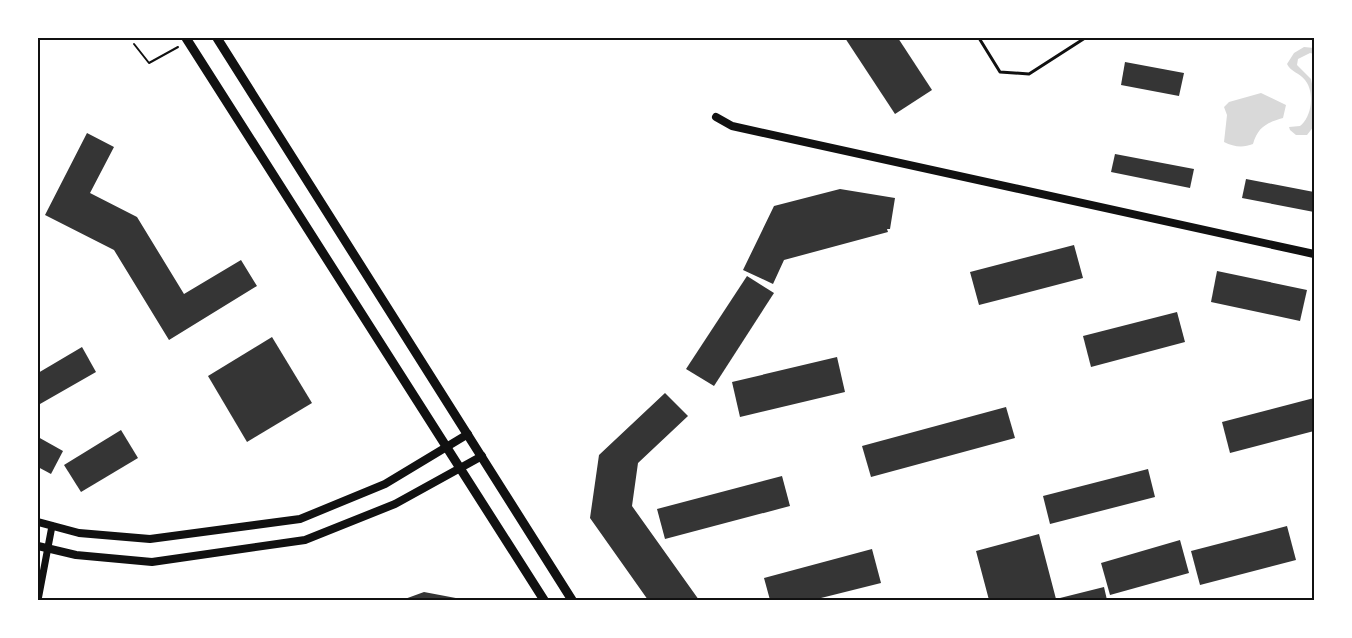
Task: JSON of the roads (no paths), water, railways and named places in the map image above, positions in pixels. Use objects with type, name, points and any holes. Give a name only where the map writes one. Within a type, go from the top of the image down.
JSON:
[{"type":"main road","points":[[217,38],[572,600]]},
{"type":"main road","points":[[188,39],[544,600]]},
{"type":"main road","points":[[716,117],[732,126],[1314,254]]},
{"type":"main road","points":[[38,522],[80,533],[150,539],[300,519],[385,484],[468,434]]},
{"type":"main road","points":[[38,546],[76,555],[152,562],[305,540],[395,504],[482,456]]},
{"type":"street","points":[[38,600],[52,526]]},
{"type":"lane","points":[[979,38],[1000,72],[1029,74],[1085,38]]}]
